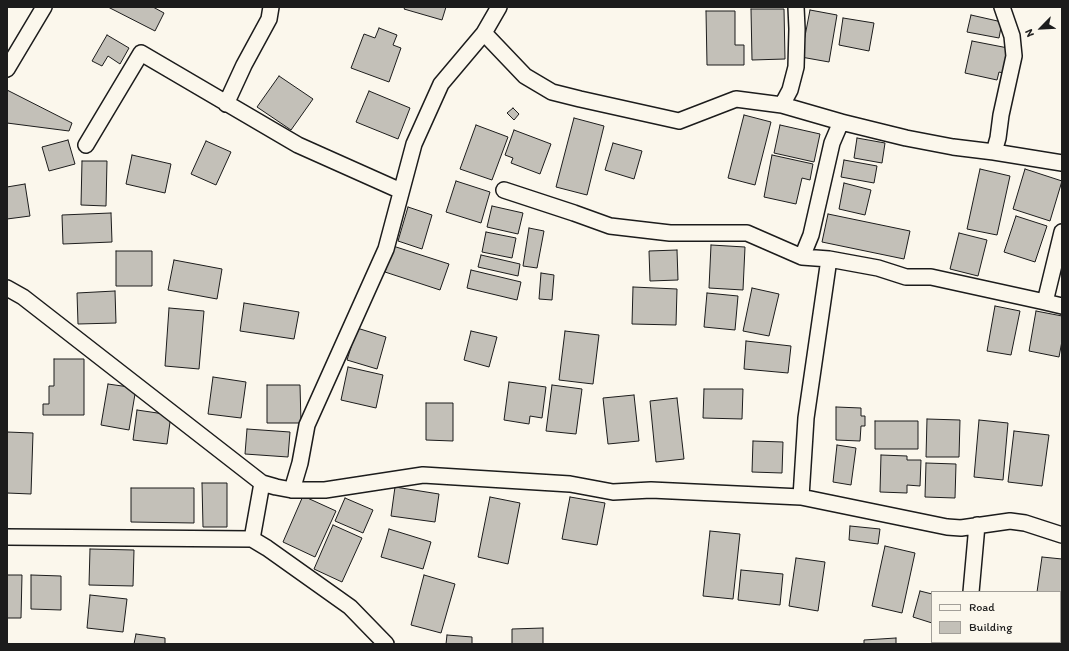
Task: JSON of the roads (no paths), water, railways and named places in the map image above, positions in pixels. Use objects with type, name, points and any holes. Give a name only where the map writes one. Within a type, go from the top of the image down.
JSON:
[{"type":"street","points":[[7,69],[44,7]]},
{"type":"street","points":[[226,104],[244,65],[269,19],[271,7]]},
{"type":"street","points":[[292,490],[300,463],[307,425],[386,249],[414,144],[441,84],[484,33],[499,7]]},
{"type":"street","points":[[782,105],[790,90],[796,67],[796,7]]},
{"type":"street","points":[[994,152],[1014,56],[1012,36],[1002,7]]},
{"type":"street","points":[[484,33],[525,76],[552,92],[580,100],[679,121],[736,98],[782,105],[841,122],[906,138],[953,147],[1062,163]]},
{"type":"street","points":[[86,145],[141,53],[298,145],[401,191]]},
{"type":"street","points":[[802,257],[811,235],[832,143],[841,122]]},
{"type":"street","points":[[504,190],[610,226],[670,233],[747,233],[802,257],[829,259],[878,268],[906,277],[931,277],[1062,306]]},
{"type":"street","points":[[1045,302],[1062,232]]},
{"type":"street","points":[[801,497],[806,418],[829,259]]},
{"type":"street","points":[[7,288],[35,307],[262,483],[276,488],[292,490],[325,490],[423,475],[570,484],[613,492],[651,490],[801,497],[947,527],[961,528],[1010,521],[1025,523],[1062,535]]},
{"type":"street","points":[[252,539],[262,483]]},
{"type":"street","points":[[971,591],[977,525]]},
{"type":"street","points":[[7,537],[252,539],[267,548],[350,608],[386,644]]}]
